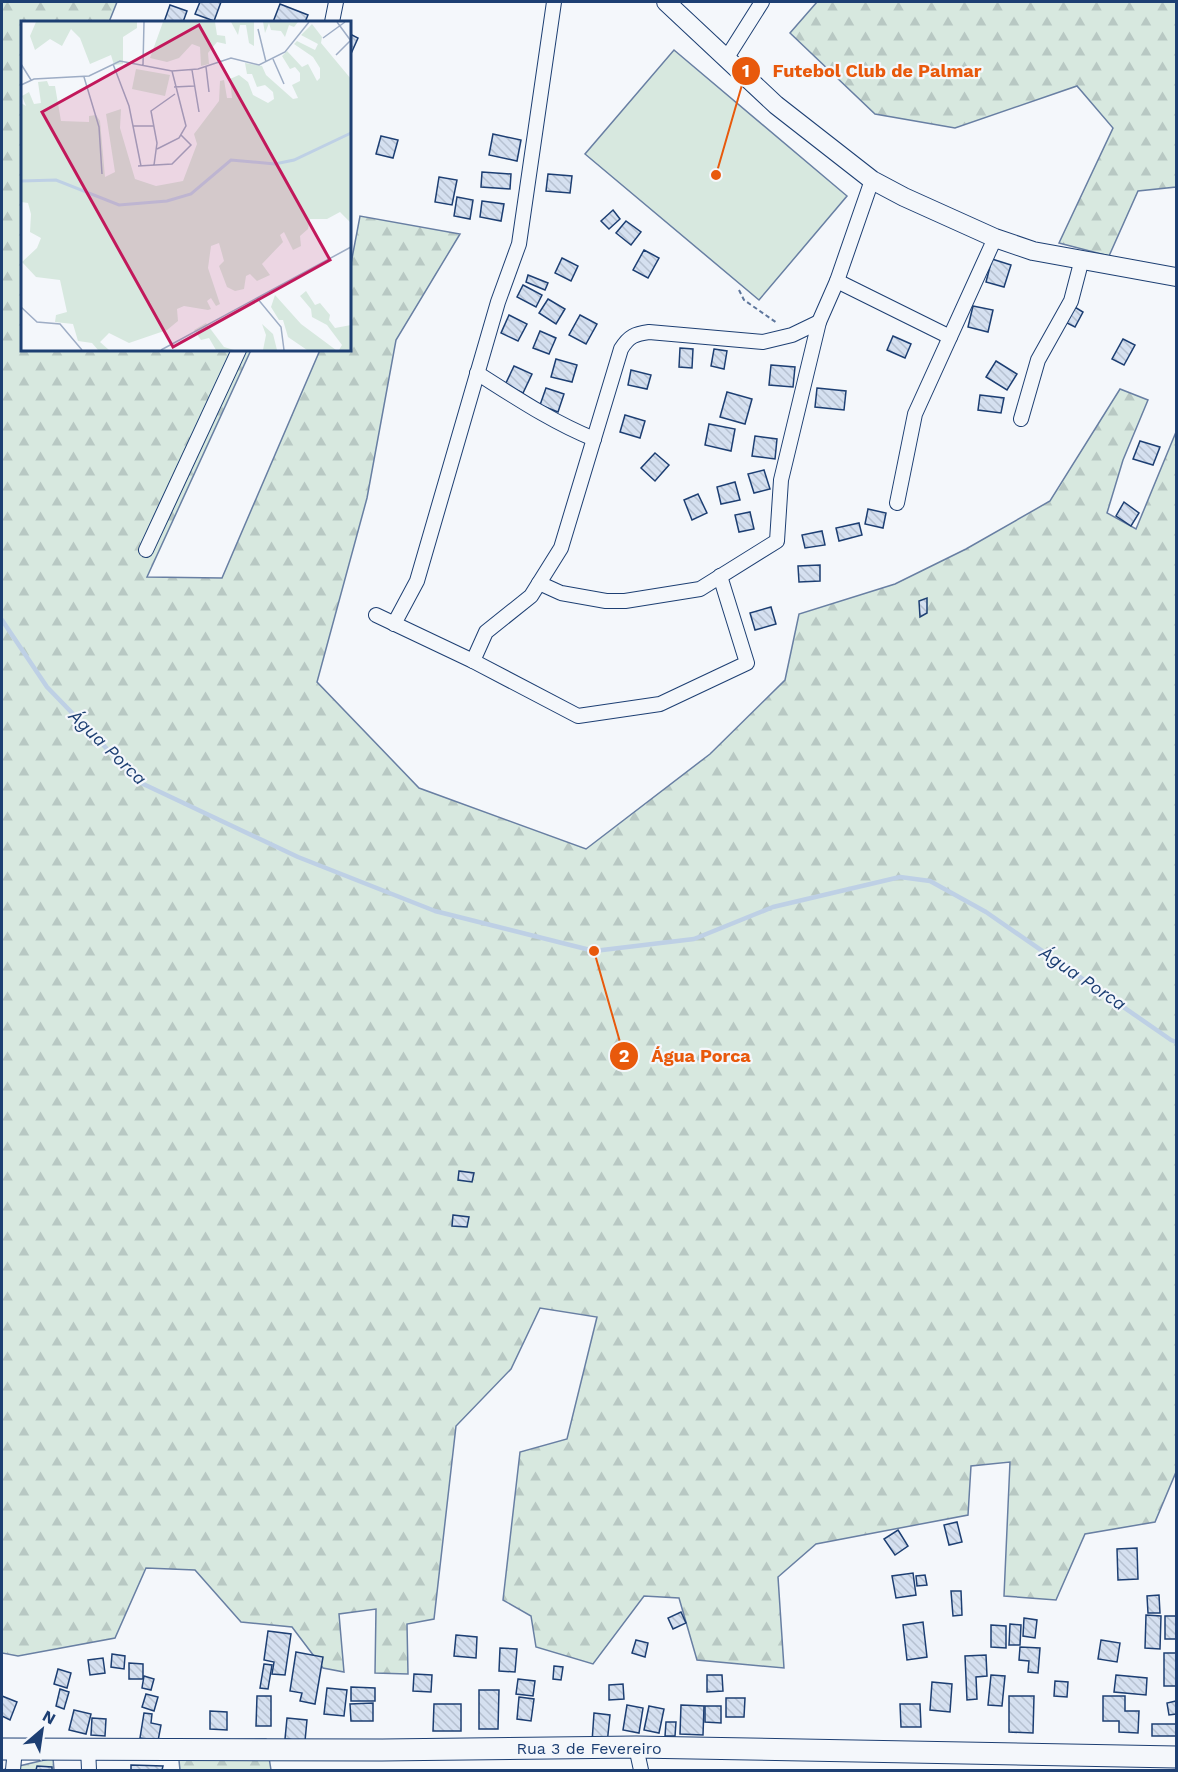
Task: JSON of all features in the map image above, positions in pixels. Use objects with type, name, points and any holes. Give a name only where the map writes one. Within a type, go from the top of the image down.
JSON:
[{"type":"main road","points":[[666,2],[776,105],[872,180],[912,201],[995,238],[1033,251],[1176,276]]},
{"type":"main road","name":"Rua 3 de Fevereiro","points":[[8,1748],[382,1750],[636,1747],[1176,1757]]},
{"type":"street","points":[[332,21],[336,2]]},
{"type":"street","points":[[394,624],[417,581],[498,302],[519,244],[554,2]]},
{"type":"street","points":[[726,59],[762,2]]},
{"type":"street","points":[[539,583],[561,593],[579,597],[626,601],[700,589],[777,541],[781,480],[819,322],[837,281],[872,180]]},
{"type":"street","points":[[897,503],[915,414],[995,238]]},
{"type":"street","points":[[1021,419],[1038,360],[1071,301],[1082,259]]},
{"type":"street","points":[[837,281],[950,337]]},
{"type":"street","points":[[473,661],[486,632],[531,596],[561,548],[621,348],[627,339],[635,334],[649,332],[763,342],[792,335],[819,322]]},
{"type":"street","points":[[146,550],[239,351]]},
{"type":"street","points":[[477,373],[540,413],[567,428],[594,439]]},
{"type":"street","points":[[376,615],[473,661],[578,716],[660,704],[747,663],[720,576]]},
{"type":"street","points":[[636,1747],[641,1770]]},
{"type":"street","points":[[8,1748],[13,1770]]},
{"type":"street","points":[[88,1748],[89,1770]]},
{"type":"path","points":[[739,290],[744,300],[792,335]]},
{"type":"green space","points":[[2,2],[117,2],[109,21],[21,21],[21,351],[251,351],[147,577],[222,578],[320,351],[351,351],[351,264],[360,216],[460,234],[396,340],[367,498],[317,682],[419,788],[586,849],[710,754],[785,680],[799,614],[895,584],[966,549],[1050,501],[1120,389],[1148,400],[1123,460],[1107,513],[1136,529],[1176,432],[1176,1472],[1155,1522],[1085,1534],[1056,1600],[1004,1596],[1010,1462],[971,1466],[968,1515],[816,1544],[778,1577],[784,1668],[697,1660],[679,1598],[644,1596],[593,1664],[536,1647],[531,1616],[503,1600],[520,1452],[567,1439],[597,1317],[540,1308],[511,1369],[456,1426],[434,1619],[407,1624],[408,1674],[375,1673],[376,1609],[339,1614],[344,1672],[323,1668],[292,1627],[241,1622],[195,1570],[146,1568],[115,1638],[18,1656],[2,1653]]},
{"type":"green space","points":[[817,2],[1176,2],[1176,187],[1138,191],[1109,256],[1059,243],[1113,128],[1077,86],[955,128],[875,114],[790,33]]},
{"type":"green space","points":[[674,50],[847,196],[759,300],[585,154]]},
{"type":"green space","points":[[266,1739],[271,1770],[180,1770],[177,1741]]},
{"type":"green space","points":[[53,1758],[54,1770],[2,1770]]},
{"type":"building","points":[[200,2],[221,2],[214,21],[195,14]]},
{"type":"building","points":[[280,4],[308,15],[305,21],[273,21]]},
{"type":"building","points":[[170,5],[187,11],[183,21],[164,21]]},
{"type":"building","points":[[351,34],[358,38],[351,54]]},
{"type":"building","points":[[493,134],[521,140],[517,161],[489,155]]},
{"type":"building","points":[[381,136],[398,140],[393,158],[376,154]]},
{"type":"building","points":[[482,172],[511,174],[510,189],[481,187]]},
{"type":"building","points":[[548,174],[572,176],[570,193],[546,191]]},
{"type":"building","points":[[439,177],[457,180],[452,205],[435,202]]},
{"type":"building","points":[[457,197],[473,200],[470,219],[454,216]]},
{"type":"building","points":[[482,201],[504,204],[501,221],[480,217]]},
{"type":"building","points":[[613,210],[620,219],[609,229],[601,221]]},
{"type":"building","points":[[626,221],[641,232],[631,245],[616,233]]},
{"type":"building","points":[[644,250],[659,258],[648,278],[633,270]]},
{"type":"building","points":[[562,258],[578,266],[571,281],[555,273]]},
{"type":"building","points":[[992,259],[1011,265],[1004,287],[986,282]]},
{"type":"building","points":[[528,275],[548,283],[545,290],[526,282]]},
{"type":"building","points":[[523,285],[542,295],[536,307],[517,297]]},
{"type":"building","points":[[548,299],[565,309],[556,324],[539,313]]},
{"type":"building","points":[[973,306],[993,310],[988,332],[968,327]]},
{"type":"building","points":[[1073,306],[1083,312],[1075,327],[1065,322]]},
{"type":"building","points":[[509,315],[527,324],[518,341],[501,333]]},
{"type":"building","points":[[580,315],[597,324],[586,344],[569,335]]},
{"type":"building","points":[[540,331],[556,338],[549,354],[533,348]]},
{"type":"building","points":[[893,336],[911,344],[905,358],[887,350]]},
{"type":"building","points":[[1123,339],[1135,345],[1124,365],[1112,359]]},
{"type":"building","points":[[680,348],[693,349],[692,368],[679,367]]},
{"type":"building","points":[[714,349],[727,351],[724,369],[711,366]]},
{"type":"building","points":[[556,359],[577,365],[572,382],[551,377]]},
{"type":"building","points":[[996,361],[1017,374],[1007,390],[986,377]]},
{"type":"building","points":[[771,365],[795,367],[793,387],[769,385]]},
{"type":"building","points":[[514,366],[532,374],[523,393],[505,385]]},
{"type":"building","points":[[631,370],[651,375],[647,389],[628,385]]},
{"type":"building","points":[[546,388],[564,394],[558,412],[540,405]]},
{"type":"building","points":[[817,388],[846,391],[844,410],[815,407]]},
{"type":"building","points":[[727,392],[752,399],[745,424],[720,417]]},
{"type":"building","points":[[980,395],[1004,398],[1001,413],[978,410]]},
{"type":"building","points":[[625,415],[645,421],[640,438],[620,432]]},
{"type":"building","points":[[709,424],[735,429],[731,451],[705,445]]},
{"type":"building","points":[[755,436],[777,439],[775,459],[752,456]]},
{"type":"building","points":[[1140,441],[1160,447],[1153,465],[1133,459]]},
{"type":"building","points":[[655,453],[669,465],[655,481],[641,468]]},
{"type":"building","points":[[764,470],[770,489],[754,493],[748,474]]},
{"type":"building","points":[[735,482],[740,500],[721,504],[717,487]]},
{"type":"building","points":[[698,494],[707,513],[692,520],[684,500]]},
{"type":"building","points":[[1124,502],[1139,513],[1131,526],[1116,516]]},
{"type":"building","points":[[868,509],[886,513],[883,528],[865,524]]},
{"type":"building","points":[[750,512],[754,529],[739,532],[735,515]]},
{"type":"building","points":[[859,523],[862,535],[839,541],[836,528]]},
{"type":"building","points":[[822,531],[825,545],[805,548],[802,535]]},
{"type":"building","points":[[820,565],[820,581],[799,582],[798,566]]},
{"type":"building","points":[[927,598],[927,613],[920,617],[919,601]]},
{"type":"building","points":[[771,607],[776,624],[755,630],[750,613]]},
{"type":"building","points":[[459,1171],[474,1173],[472,1182],[458,1180]]},
{"type":"building","points":[[453,1215],[469,1217],[467,1227],[452,1226]]},
{"type":"building","points":[[957,1522],[962,1542],[949,1545],[944,1525]]},
{"type":"building","points":[[898,1530],[908,1546],[895,1555],[884,1539]]},
{"type":"building","points":[[1137,1548],[1138,1579],[1118,1580],[1117,1549]]},
{"type":"building","points":[[913,1573],[916,1595],[896,1598],[892,1576]]},
{"type":"building","points":[[925,1575],[927,1585],[917,1586],[916,1576]]},
{"type":"building","points":[[951,1591],[961,1591],[962,1615],[953,1616]]},
{"type":"building","points":[[1159,1595],[1160,1613],[1148,1613],[1147,1596]]},
{"type":"building","points":[[681,1612],[686,1623],[673,1629],[668,1618]]},
{"type":"building","points":[[1146,1615],[1161,1616],[1160,1649],[1145,1648]]},
{"type":"building","points":[[1165,1616],[1176,1616],[1176,1639],[1165,1639]]},
{"type":"building","points":[[1024,1618],[1037,1620],[1035,1638],[1023,1636]]},
{"type":"building","points":[[923,1622],[927,1657],[907,1660],[903,1625]]},
{"type":"building","points":[[1010,1624],[1021,1625],[1020,1645],[1009,1645]]},
{"type":"building","points":[[991,1625],[1006,1626],[1006,1648],[991,1647]]},
{"type":"building","points":[[268,1631],[291,1634],[285,1675],[272,1674],[274,1662],[264,1660]]},
{"type":"building","points":[[456,1635],[477,1637],[476,1658],[454,1656]]},
{"type":"building","points":[[636,1640],[648,1643],[645,1657],[632,1653]]},
{"type":"building","points":[[1101,1640],[1120,1643],[1117,1662],[1098,1659]]},
{"type":"building","points":[[1020,1647],[1040,1648],[1038,1673],[1028,1672],[1029,1661],[1019,1660]]},
{"type":"building","points":[[500,1648],[517,1649],[515,1672],[499,1671]]},
{"type":"building","points":[[296,1652],[323,1657],[315,1704],[300,1701],[302,1693],[290,1691]]},
{"type":"building","points":[[1164,1653],[1176,1653],[1176,1686],[1164,1686]]},
{"type":"building","points":[[112,1654],[125,1656],[124,1669],[111,1667]]},
{"type":"building","points":[[986,1655],[987,1676],[976,1677],[977,1699],[967,1700],[965,1656]]},
{"type":"building","points":[[103,1658],[105,1673],[90,1675],[88,1660]]},
{"type":"building","points":[[129,1663],[143,1664],[143,1679],[129,1679]]},
{"type":"building","points":[[264,1664],[272,1665],[268,1689],[260,1688]]},
{"type":"building","points":[[554,1666],[563,1667],[561,1680],[553,1679]]},
{"type":"building","points":[[58,1669],[71,1673],[67,1688],[54,1684]]},
{"type":"building","points":[[414,1674],[432,1675],[431,1692],[413,1691]]},
{"type":"building","points":[[707,1675],[722,1675],[723,1691],[707,1692]]},
{"type":"building","points":[[991,1675],[1005,1676],[1002,1706],[988,1705]]},
{"type":"building","points":[[1116,1675],[1147,1678],[1146,1695],[1114,1692]]},
{"type":"building","points":[[144,1676],[154,1679],[151,1690],[142,1688]]},
{"type":"building","points":[[518,1679],[535,1681],[533,1696],[516,1694]]},
{"type":"building","points":[[1055,1681],[1068,1682],[1067,1697],[1054,1696]]},
{"type":"building","points":[[932,1682],[952,1684],[950,1712],[930,1710]]},
{"type":"building","points":[[623,1684],[624,1699],[609,1700],[609,1685]]},
{"type":"building","points":[[351,1687],[375,1688],[375,1701],[351,1701]]},
{"type":"building","points":[[327,1688],[347,1690],[344,1716],[324,1714]]},
{"type":"building","points":[[60,1689],[69,1692],[64,1709],[56,1706]]},
{"type":"building","points":[[479,1690],[499,1690],[498,1729],[479,1729]]},
{"type":"building","points":[[146,1694],[158,1697],[154,1711],[142,1707]]},
{"type":"building","points":[[2,1696],[17,1702],[10,1720],[2,1716]]},
{"type":"building","points":[[257,1696],[271,1696],[271,1726],[256,1726]]},
{"type":"building","points":[[1009,1696],[1034,1696],[1033,1733],[1009,1732]]},
{"type":"building","points":[[1103,1696],[1125,1696],[1125,1711],[1139,1711],[1138,1733],[1119,1732],[1119,1721],[1103,1721]]},
{"type":"building","points":[[519,1697],[534,1699],[531,1721],[517,1719]]},
{"type":"building","points":[[726,1698],[745,1698],[744,1717],[726,1717]]},
{"type":"building","points":[[1176,1701],[1176,1714],[1169,1715],[1167,1703]]},
{"type":"building","points":[[373,1703],[373,1721],[351,1721],[350,1704]]},
{"type":"building","points":[[434,1704],[461,1704],[461,1731],[433,1731]]},
{"type":"building","points":[[900,1704],[920,1704],[921,1727],[901,1727]]},
{"type":"building","points":[[627,1705],[643,1708],[639,1733],[623,1730]]},
{"type":"building","points":[[681,1705],[704,1706],[703,1735],[680,1734]]},
{"type":"building","points":[[649,1706],[664,1709],[659,1733],[644,1730]]},
{"type":"building","points":[[705,1706],[721,1706],[721,1723],[705,1722]]},
{"type":"building","points":[[74,1710],[91,1714],[86,1734],[69,1730]]},
{"type":"building","points":[[210,1711],[227,1712],[227,1730],[210,1729]]},
{"type":"building","points":[[144,1713],[152,1714],[151,1723],[161,1725],[158,1741],[140,1738]]},
{"type":"building","points":[[594,1713],[610,1715],[607,1744],[592,1742]]},
{"type":"building","points":[[92,1718],[106,1719],[105,1736],[91,1735]]},
{"type":"building","points":[[287,1718],[307,1720],[305,1741],[285,1739]]},
{"type":"building","points":[[666,1722],[676,1722],[675,1736],[665,1736]]},
{"type":"building","points":[[1152,1724],[1176,1724],[1176,1736],[1152,1736]]},
{"type":"building","points":[[131,1765],[163,1766],[162,1770],[131,1770]]},
{"type":"building","points":[[37,1766],[52,1767],[52,1770],[36,1770]]},
{"type":"waterway","name":"Água Porca","points":[[2,620],[47,687],[139,782],[298,857],[435,911],[594,951],[694,939],[773,907],[900,877],[930,881],[986,912],[1176,1042]]},
{"type":"place","name":"Futebol Club de Palmar","points":[[716,175]]},
{"type":"place","name":"Água Porca","points":[[594,951]]}]
